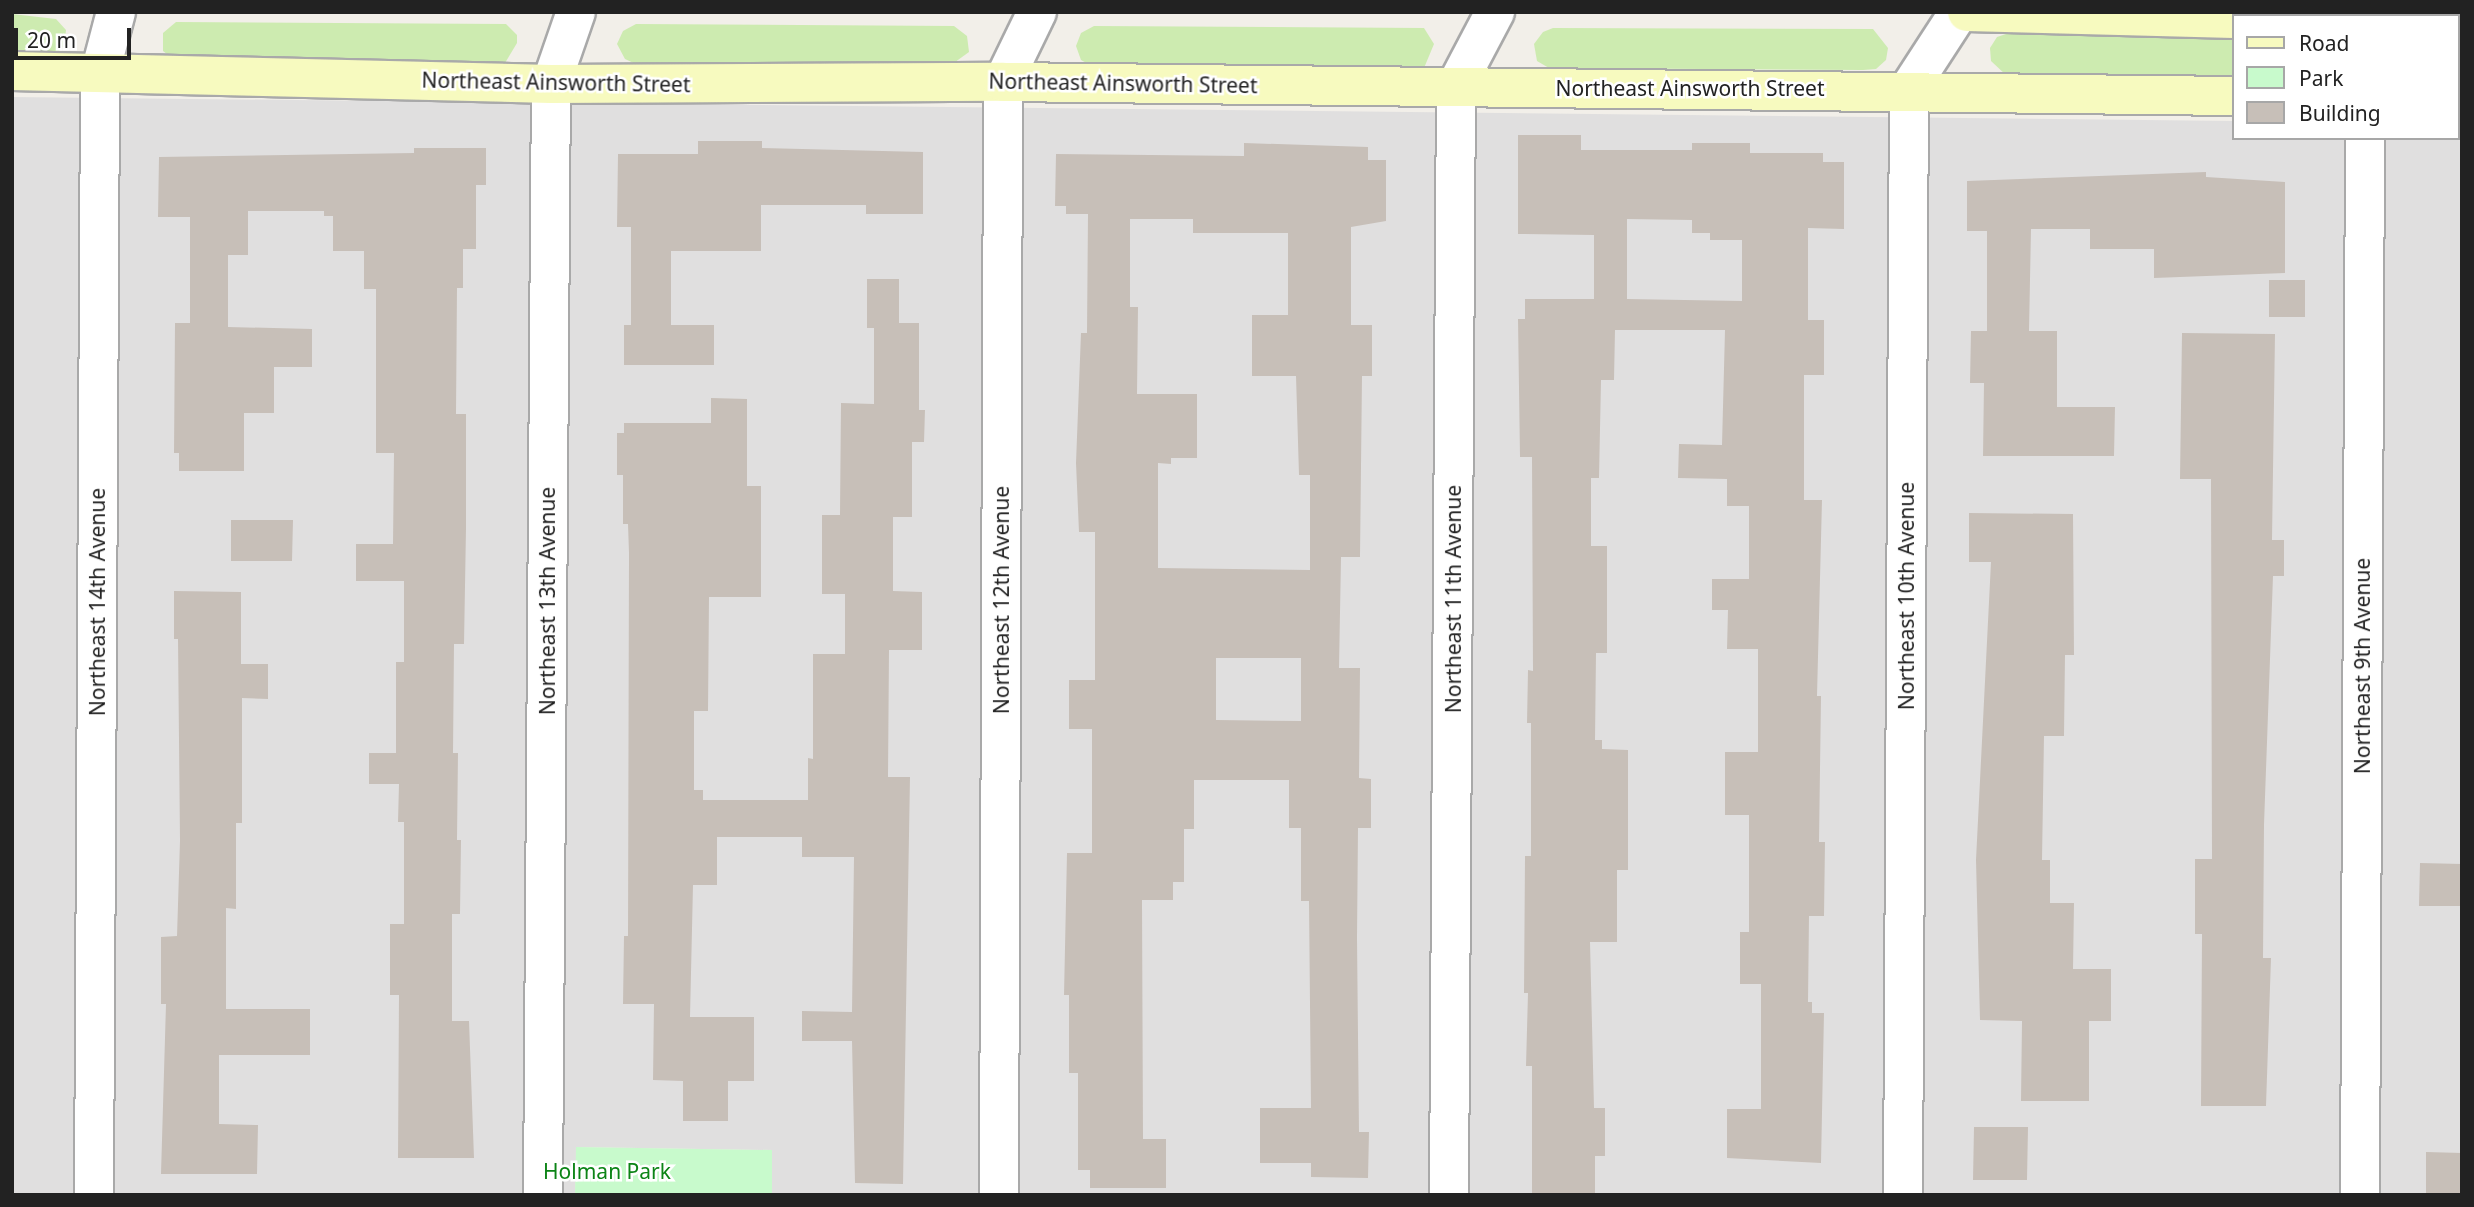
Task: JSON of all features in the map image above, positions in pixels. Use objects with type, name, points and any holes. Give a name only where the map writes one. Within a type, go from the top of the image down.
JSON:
[{"type":"street","name":"Northeast 14th Avenue","points":[[94,1195],[100,73],[116,12]]},
{"type":"street","name":"Northeast 13th Avenue","points":[[543,1195],[551,84],[576,12]]},
{"type":"street","name":"Northeast 12th Avenue","points":[[999,1195],[1003,82],[1037,12]]},
{"type":"street","name":"Northeast 11th Avenue","points":[[1449,1195],[1456,86],[1495,12]]},
{"type":"street","points":[[1909,89],[1959,12]]},
{"type":"street","points":[[1967,12],[2232,19]]},
{"type":"street","name":"Northeast Ainsworth Street","points":[[12,71],[551,84],[1003,82],[1909,89],[2232,96]]},
{"type":"street","name":"Northeast 10th Avenue","points":[[1903,1195],[1909,89]]},
{"type":"street","name":"Northeast 9th Avenue","points":[[2360,1195],[2365,140]]},
{"type":"shaded area","points":[[12,97],[2232,121],[2232,140],[2460,140],[2462,123],[2462,1195],[772,1195],[772,1150],[577,1147],[575,1195],[12,1195]]},
{"type":"green space","points":[[12,14],[56,19],[66,30],[64,46],[56,54],[12,57]]},
{"type":"green space","points":[[176,22],[506,24],[517,35],[517,43],[505,63],[176,61],[163,51],[163,33]]},
{"type":"green space","points":[[636,24],[954,26],[967,36],[969,52],[951,65],[640,66],[625,59],[617,44],[623,31]]},
{"type":"green space","points":[[1094,26],[1424,28],[1434,44],[1424,68],[1092,66],[1081,60],[1076,46],[1081,33]]},
{"type":"green space","points":[[1553,28],[1873,29],[1888,48],[1886,60],[1876,69],[1863,70],[1549,68],[1537,61],[1534,44],[1543,32]]},
{"type":"green space","points":[[2009,33],[2232,35],[2232,78],[2006,75],[1991,61],[1990,48],[1997,37]]},
{"type":"green space","name":"Holman Park","points":[[576,1147],[772,1150],[772,1195],[575,1195]]},
{"type":"building","points":[[1518,135],[1581,135],[1581,150],[1692,150],[1692,143],[1750,143],[1750,153],[1823,153],[1823,162],[1844,162],[1844,229],[1808,228],[1808,320],[1824,320],[1824,375],[1804,375],[1804,500],[1822,500],[1817,696],[1821,696],[1819,842],[1825,842],[1824,916],[1809,916],[1808,1002],[1812,1002],[1812,1013],[1824,1013],[1821,1163],[1727,1158],[1727,1109],[1761,1109],[1761,984],[1740,984],[1740,932],[1749,932],[1749,815],[1725,815],[1725,752],[1758,752],[1758,649],[1727,649],[1728,610],[1712,610],[1712,579],[1749,579],[1749,506],[1727,506],[1727,479],[1678,478],[1679,444],[1722,445],[1725,330],[1615,330],[1614,380],[1601,380],[1599,478],[1591,478],[1591,546],[1607,546],[1607,653],[1596,653],[1595,740],[1602,740],[1602,749],[1628,750],[1628,870],[1617,870],[1617,942],[1590,942],[1594,1108],[1605,1108],[1605,1156],[1595,1156],[1595,1195],[1532,1195],[1532,1066],[1526,1066],[1528,993],[1524,993],[1525,856],[1531,856],[1531,723],[1527,723],[1528,670],[1533,671],[1532,457],[1520,457],[1518,319],[1525,319],[1525,299],[1594,299],[1594,235],[1518,234]],"holes":[[[1627,219],[1692,220],[1692,233],[1710,233],[1710,240],[1742,240],[1742,301],[1627,299]]]},
{"type":"building","points":[[698,141],[762,141],[762,148],[923,152],[923,214],[866,214],[866,205],[761,205],[761,251],[671,251],[671,325],[714,325],[714,365],[624,365],[624,325],[631,325],[631,227],[617,227],[618,154],[698,154]]},
{"type":"building","points":[[1244,143],[1368,147],[1368,160],[1386,160],[1386,221],[1351,227],[1351,325],[1372,325],[1372,376],[1362,376],[1360,557],[1341,557],[1339,668],[1360,668],[1359,778],[1371,779],[1371,828],[1358,828],[1357,938],[1359,1132],[1369,1132],[1368,1178],[1311,1177],[1311,1163],[1260,1163],[1260,1108],[1311,1108],[1309,901],[1301,901],[1301,828],[1289,828],[1289,780],[1194,780],[1194,829],[1184,829],[1184,882],[1173,882],[1173,900],[1142,900],[1143,1139],[1166,1139],[1166,1188],[1090,1188],[1090,1170],[1078,1170],[1078,1073],[1069,1073],[1069,995],[1064,995],[1067,853],[1092,853],[1092,729],[1069,729],[1069,680],[1095,680],[1095,532],[1079,532],[1076,463],[1081,333],[1087,333],[1088,214],[1066,214],[1066,206],[1055,206],[1056,154],[1244,156]],"holes":[[[1130,219],[1193,219],[1193,233],[1288,233],[1288,315],[1252,315],[1252,376],[1296,376],[1299,475],[1310,475],[1310,570],[1158,568],[1158,463],[1171,464],[1171,458],[1197,458],[1197,394],[1137,394],[1138,307],[1130,307]],[[1216,658],[1301,658],[1301,721],[1216,720]]]},
{"type":"building","points":[[414,148],[486,148],[486,185],[476,185],[476,249],[463,249],[463,288],[457,288],[456,414],[466,414],[466,528],[464,644],[454,644],[453,753],[458,753],[457,840],[461,840],[460,914],[452,914],[452,1021],[469,1021],[474,1158],[398,1158],[399,995],[390,995],[390,924],[404,924],[404,822],[398,822],[399,784],[369,784],[369,753],[396,753],[396,662],[404,662],[404,581],[356,581],[356,544],[393,544],[394,453],[376,453],[376,289],[364,289],[364,251],[333,251],[333,216],[324,216],[324,211],[248,211],[248,255],[228,255],[228,327],[312,329],[312,367],[274,367],[274,413],[244,413],[244,471],[179,471],[179,453],[174,453],[175,323],[190,323],[190,217],[158,217],[159,157],[414,153]]},
{"type":"building","points":[[2206,172],[2206,177],[2285,182],[2285,273],[2154,278],[2154,249],[2090,249],[2090,229],[2031,229],[2029,331],[2057,331],[2057,407],[2115,407],[2114,456],[1983,456],[1984,383],[1970,383],[1971,331],[1987,331],[1987,231],[1967,231],[1967,181]]},
{"type":"building","points":[[867,279],[899,279],[899,323],[919,323],[919,410],[925,410],[924,442],[912,442],[912,517],[893,517],[893,591],[922,592],[922,650],[889,650],[888,777],[910,777],[903,1184],[855,1183],[852,1041],[802,1041],[802,1011],[852,1012],[854,857],[802,857],[802,837],[717,837],[717,885],[693,885],[690,1017],[754,1017],[754,1081],[728,1081],[728,1121],[683,1121],[683,1081],[653,1080],[654,1004],[623,1004],[624,936],[628,936],[629,553],[628,524],[623,524],[623,475],[617,475],[617,433],[624,433],[624,423],[711,423],[711,398],[747,399],[747,486],[761,486],[761,597],[709,597],[708,711],[694,711],[694,790],[703,790],[703,800],[808,800],[808,758],[813,759],[813,654],[845,654],[845,594],[822,594],[822,515],[840,515],[841,403],[874,404],[874,328],[867,328]]},
{"type":"building","points":[[2269,280],[2305,280],[2305,317],[2269,317]]},
{"type":"building","points":[[2182,333],[2275,334],[2272,540],[2284,540],[2284,576],[2273,576],[2264,825],[2263,958],[2271,958],[2266,1106],[2201,1106],[2202,934],[2195,934],[2195,859],[2212,859],[2211,479],[2180,479]]},
{"type":"building","points":[[1969,513],[2073,514],[2074,655],[2065,655],[2064,736],[2044,736],[2042,860],[2050,860],[2050,903],[2074,903],[2073,969],[2111,969],[2111,1021],[2089,1021],[2089,1101],[2021,1101],[2022,1021],[1980,1020],[1976,860],[1991,562],[1969,562]]},
{"type":"building","points":[[231,520],[293,520],[292,561],[231,561]]},
{"type":"building","points":[[174,591],[241,592],[241,664],[268,664],[268,699],[242,698],[242,823],[236,823],[236,909],[226,908],[226,1009],[310,1009],[310,1055],[219,1055],[219,1124],[258,1125],[257,1174],[161,1174],[166,1004],[161,1004],[161,937],[177,936],[180,841],[178,639],[174,639]]},
{"type":"building","points":[[2420,863],[2462,864],[2462,906],[2419,906]]},
{"type":"building","points":[[1974,1127],[2028,1127],[2027,1180],[1973,1180]]},
{"type":"building","points":[[2426,1152],[2462,1153],[2462,1195],[2426,1195]]}]
